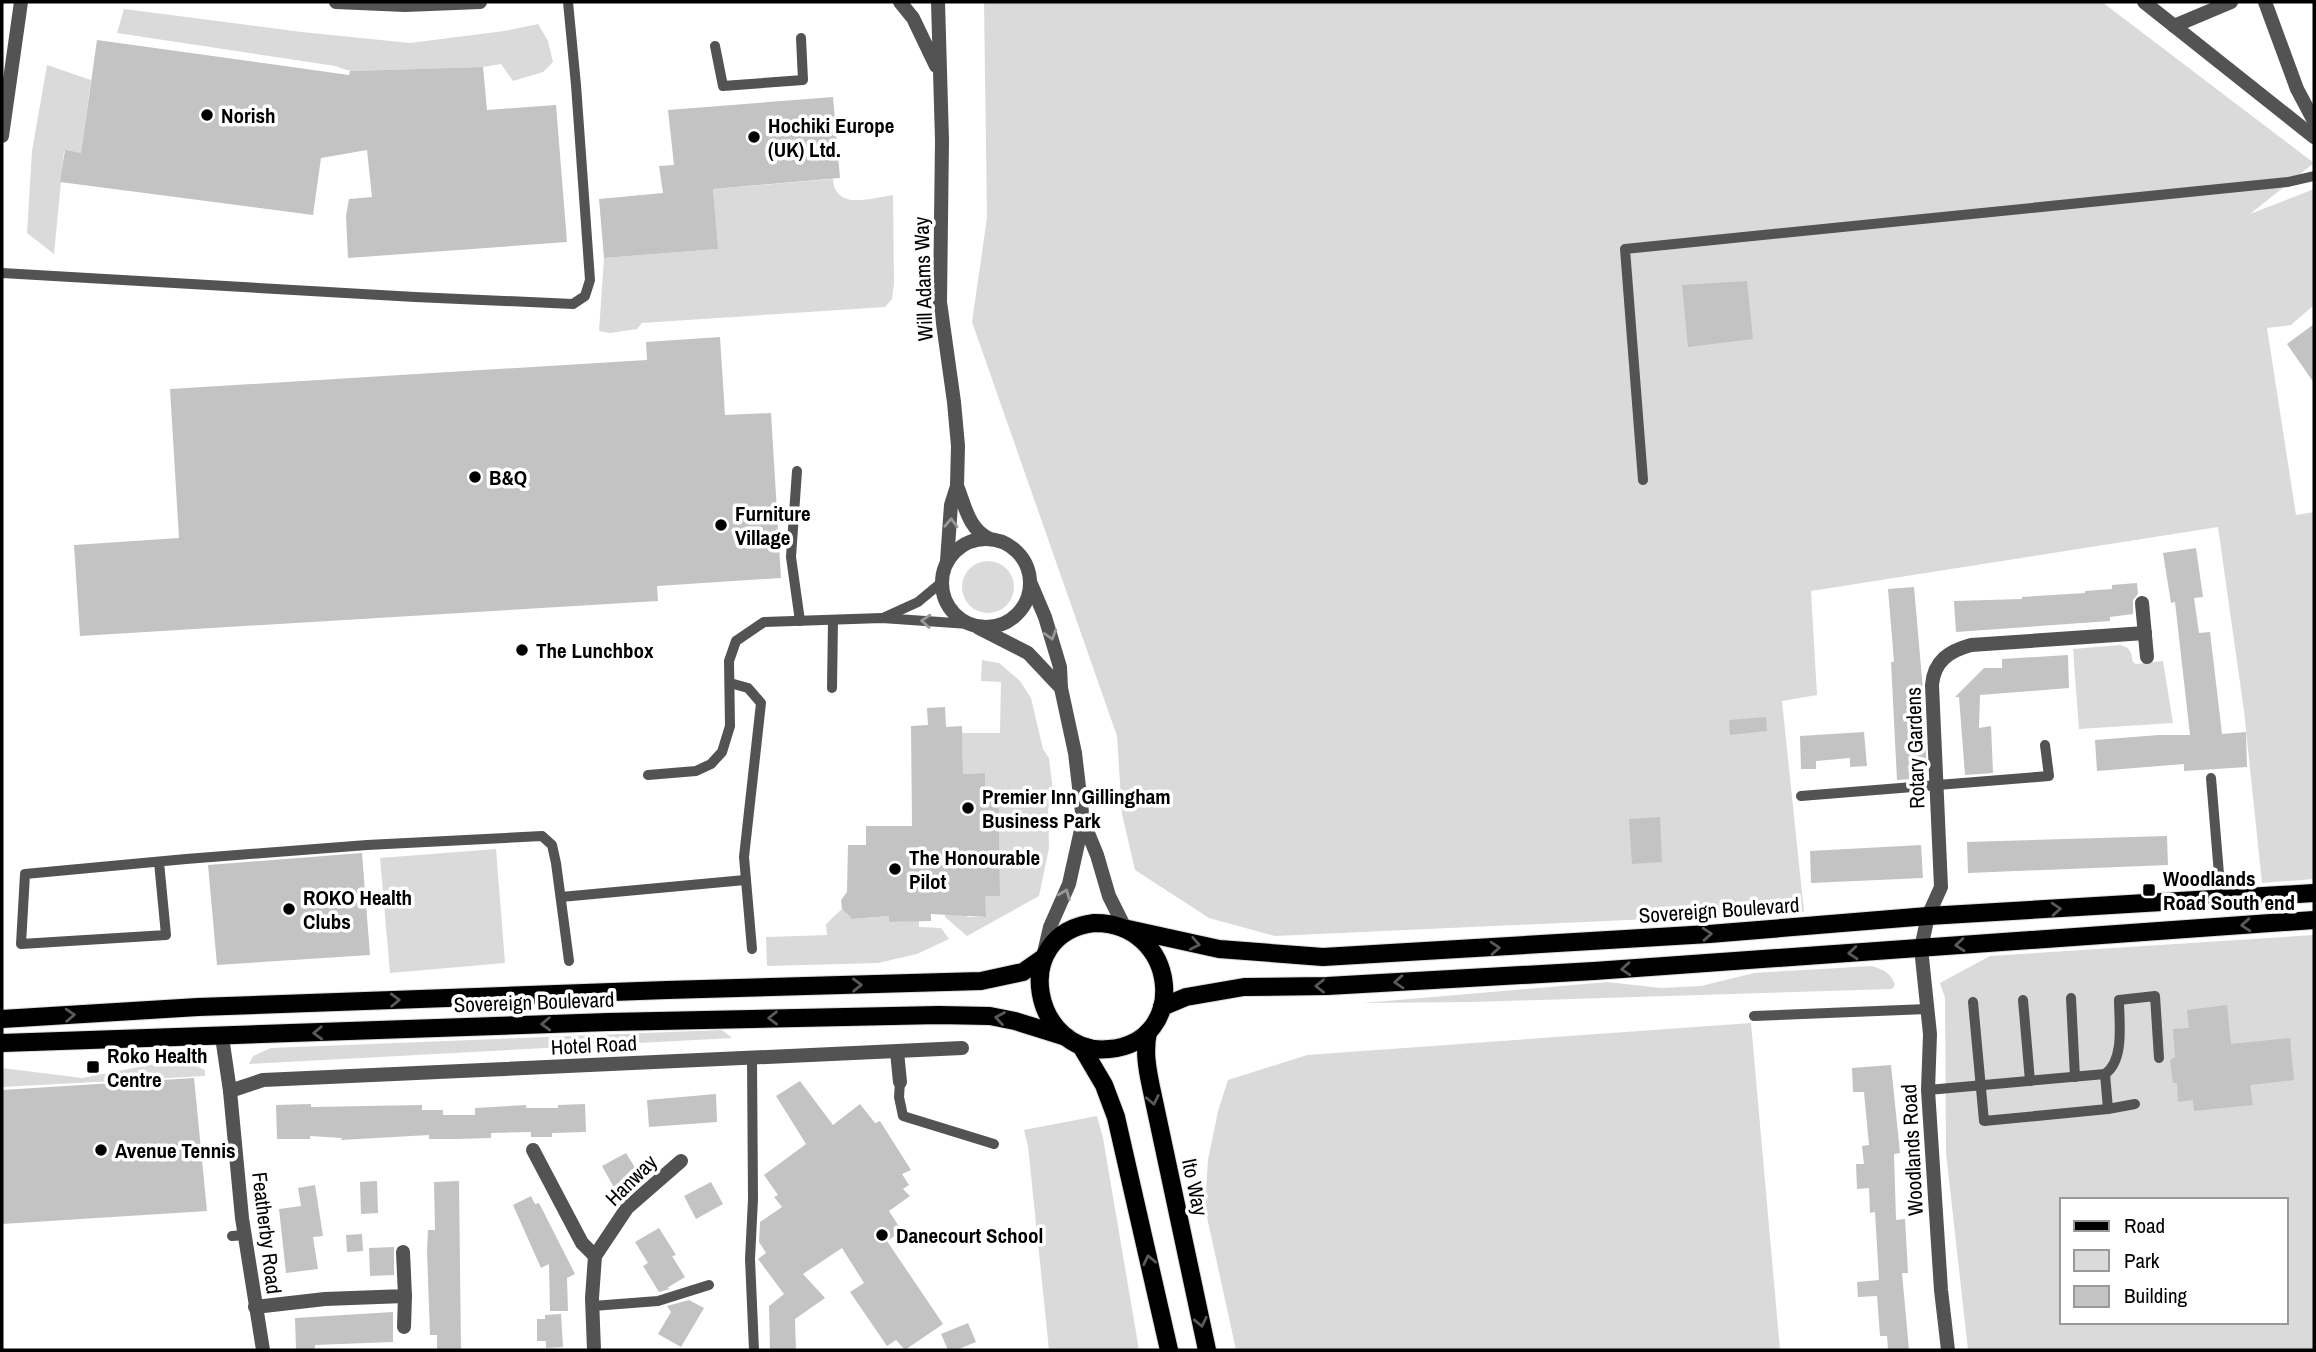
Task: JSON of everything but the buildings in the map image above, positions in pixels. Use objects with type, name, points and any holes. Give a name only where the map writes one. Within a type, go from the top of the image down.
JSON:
[{"type":"main road","name":"Sovereign Boulevard","points":[[1127,928],[1219,949],[1323,957],[2314,893]]},
{"type":"main road","points":[[1162,1007],[1186,997],[1244,987],[1327,986],[1594,971],[2314,920]]},
{"type":"main road","points":[[1074,1042],[1099,1050],[1118,1048],[1136,1041],[1148,1032],[1156,1021],[1162,1007],[1164,985],[1159,963],[1145,942],[1127,928],[1099,923],[1082,926],[1061,937],[1043,958],[1039,977],[1042,999],[1054,1023],[1074,1042],[1104,1085],[1116,1117],[1169,1350]]},
{"type":"main road","name":"Sovereign Boulevard","points":[[2,1018],[198,1007],[981,981],[1023,972],[1043,958]]},
{"type":"main road","name":"Sovereign Boulevard","points":[[2,1043],[609,1022],[939,1015],[990,1016],[1015,1021],[1074,1042]]},
{"type":"main road","name":"Ito Way","points":[[1148,1032],[1145,1045],[1151,1087],[1207,1350]]},
{"type":"street","points":[[2,136],[21,2]]},
{"type":"street","points":[[336,2],[414,5],[480,2]]},
{"type":"street","name":"Will Adams Way","points":[[901,2],[913,18],[939,71]]},
{"type":"street","name":"Will Adams Way","points":[[938,2],[942,141],[940,302],[956,416],[957,485],[951,505],[947,561]]},
{"type":"street","points":[[2144,2],[2314,137]]},
{"type":"street","points":[[2174,26],[2231,2]]},
{"type":"street","points":[[2265,2],[2297,89],[2314,121]]},
{"type":"street","name":"Will Adams Way","points":[[957,485],[971,522],[989,539]]},
{"type":"street","points":[[1061,688],[1028,653],[954,614],[945,599],[942,582],[947,561],[957,549],[965,544],[989,539],[1005,543],[1018,552],[1027,566],[1060,667],[1061,688],[1075,753],[1083,821],[1109,896],[1127,928]]},
{"type":"street","points":[[972,625],[991,627],[1013,618],[1024,607],[1031,584]]},
{"type":"street","points":[[2142,603],[2147,657]]},
{"type":"street","name":"Rotary Gardens","points":[[1921,948],[1928,916],[1941,887],[1933,676],[1938,664],[1950,652],[1970,645],[2145,633]]},
{"type":"street","points":[[1043,958],[1050,927],[1069,884],[1083,821]]},
{"type":"street","name":"Woodlands Road","points":[[1921,948],[1930,1034],[1928,1090],[1941,1290],[1948,1350]]},
{"type":"street","name":"Featherby Road","points":[[222,1037],[230,1091],[238,1236],[263,1350]]},
{"type":"street","name":"Hotel Road","points":[[230,1091],[263,1080],[961,1048]]},
{"type":"street","points":[[897,1052],[900,1082]]},
{"type":"street","points":[[533,1150],[582,1243],[595,1256],[594,1350]]},
{"type":"street","name":"Hanway","points":[[595,1256],[627,1208],[681,1161]]},
{"type":"street","points":[[403,1252],[404,1327]]},
{"type":"street","points":[[255,1307],[325,1299],[405,1296]]},
{"type":"lane","points":[[2,273],[573,304],[585,296],[590,280],[590,268],[568,2]]},
{"type":"lane","points":[[715,46],[723,86],[803,80],[801,38]]},
{"type":"lane","points":[[1643,480],[1625,249],[2288,182],[2314,176]]},
{"type":"lane","points":[[797,471],[791,557],[800,621]]},
{"type":"lane","points":[[882,618],[918,602],[942,582]]},
{"type":"lane","points":[[648,775],[696,771],[706,768],[718,757],[725,745],[730,726],[729,661],[736,641],[764,622],[882,618],[972,625]]},
{"type":"lane","points":[[832,688],[833,620]]},
{"type":"lane","points":[[730,683],[748,688],[761,703],[744,857],[752,949]]},
{"type":"lane","points":[[1801,796],[2049,776],[2045,746]]},
{"type":"lane","points":[[2211,778],[2221,898]]},
{"type":"lane","points":[[159,862],[166,935],[20,944],[25,874],[159,862],[367,845],[542,836],[552,845],[569,961]]},
{"type":"lane","points":[[561,897],[746,880]]},
{"type":"lane","points":[[1928,1090],[2105,1074],[2112,1069],[2118,1051],[2119,1000],[2155,996],[2159,1058]]},
{"type":"lane","points":[[2071,998],[2075,1077]]},
{"type":"lane","points":[[2023,1000],[2030,1081]]},
{"type":"lane","points":[[1973,1002],[1984,1121],[2135,1104]]},
{"type":"lane","points":[[1754,1016],[1927,1009]]},
{"type":"lane","points":[[752,1059],[753,1199],[750,1259],[754,1350]]},
{"type":"lane","points":[[2105,1074],[2108,1109]]},
{"type":"lane","points":[[900,1082],[899,1097],[903,1116],[994,1144]]},
{"type":"lane","points":[[593,1306],[658,1301],[709,1284]]},
{"type":"green space","points":[[984,2],[2102,2],[2314,163],[2250,214],[2314,189],[2314,305],[2291,325],[2267,328],[2296,515],[2314,512],[2314,879],[2262,883],[2244,711],[2218,527],[1811,591],[1817,695],[1782,701],[1804,912],[1275,936],[1209,918],[1135,870],[1122,814],[1117,736],[972,322],[987,218]]},
{"type":"green space","points":[[124,9],[410,43],[538,24],[548,41],[553,62],[543,72],[513,81],[501,64],[483,67],[350,71],[335,66],[117,33]]},
{"type":"green space","points":[[47,65],[91,80],[81,153],[64,151],[54,254],[27,233],[32,151]]},
{"type":"green space","points":[[833,179],[835,189],[847,199],[865,200],[893,195],[894,283],[892,299],[885,307],[642,323],[637,329],[610,333],[599,331],[604,258],[717,249],[713,189]]},
{"type":"green space","points":[[988,561],[998,563],[1006,569],[1012,577],[1012,597],[1006,605],[998,611],[988,613],[978,611],[970,605],[964,597],[962,587],[964,577],[970,569],[978,563]]},
{"type":"green space","points":[[2120,645],[2128,649],[2136,664],[2163,661],[2173,723],[2079,729],[2073,649]]},
{"type":"green space","points":[[982,660],[999,663],[1020,681],[1031,698],[1043,749],[1049,758],[1053,791],[1048,810],[1049,848],[1039,896],[967,936],[945,917],[945,896],[966,896],[967,917],[985,917],[985,896],[1000,896],[999,791],[985,791],[985,773],[963,774],[962,733],[1000,733],[1001,682],[981,681]]},
{"type":"green space","points":[[496,849],[505,963],[390,973],[380,858]]},
{"type":"green space","points":[[842,909],[852,919],[889,916],[890,922],[905,922],[919,916],[919,927],[941,928],[949,939],[917,954],[878,963],[767,966],[766,937],[827,935],[826,924]]},
{"type":"green space","points":[[2314,935],[2314,1350],[1968,1350],[1946,1153],[1945,998],[1940,983],[1990,956]]},
{"type":"green space","points":[[1872,966],[1889,975],[1895,985],[1892,989],[1363,1003],[1607,982],[1661,988],[1701,986],[1754,973]]},
{"type":"green space","points":[[1751,1023],[1780,1350],[1236,1350],[1205,1208],[1208,1160],[1218,1111],[1228,1080],[1307,1055]]},
{"type":"green space","points":[[722,1030],[732,1038],[249,1064],[253,1056],[271,1048]]},
{"type":"green space","points":[[165,1062],[187,1062],[205,1070],[205,1076],[2,1087],[2,1068],[82,1078]]},
{"type":"green space","points":[[1097,1116],[1139,1350],[1049,1350],[1028,1146],[1024,1130]]},
{"type":"place","name":"Norish","points":[[207,115]]},
{"type":"place","name":"Hochiki Europe (UK) Ltd.","points":[[754,137]]},
{"type":"place","name":"B&Q","points":[[475,477]]},
{"type":"place","name":"Furniture Village","points":[[721,525]]},
{"type":"place","name":"The Lunchbox","points":[[522,650]]},
{"type":"place","name":"Premier Inn Gillingham Business Park","points":[[968,808]]},
{"type":"place","name":"The Honourable Pilot","points":[[895,869]]},
{"type":"place","name":"Woodlands Road South end","points":[[2149,890]]},
{"type":"place","name":"ROKO Health Clubs","points":[[289,909]]},
{"type":"place","name":"Roko Health Centre","points":[[93,1067]]},
{"type":"place","name":"Avenue Tennis","points":[[101,1150]]},
{"type":"place","name":"Danecourt School","points":[[882,1235]]}]
